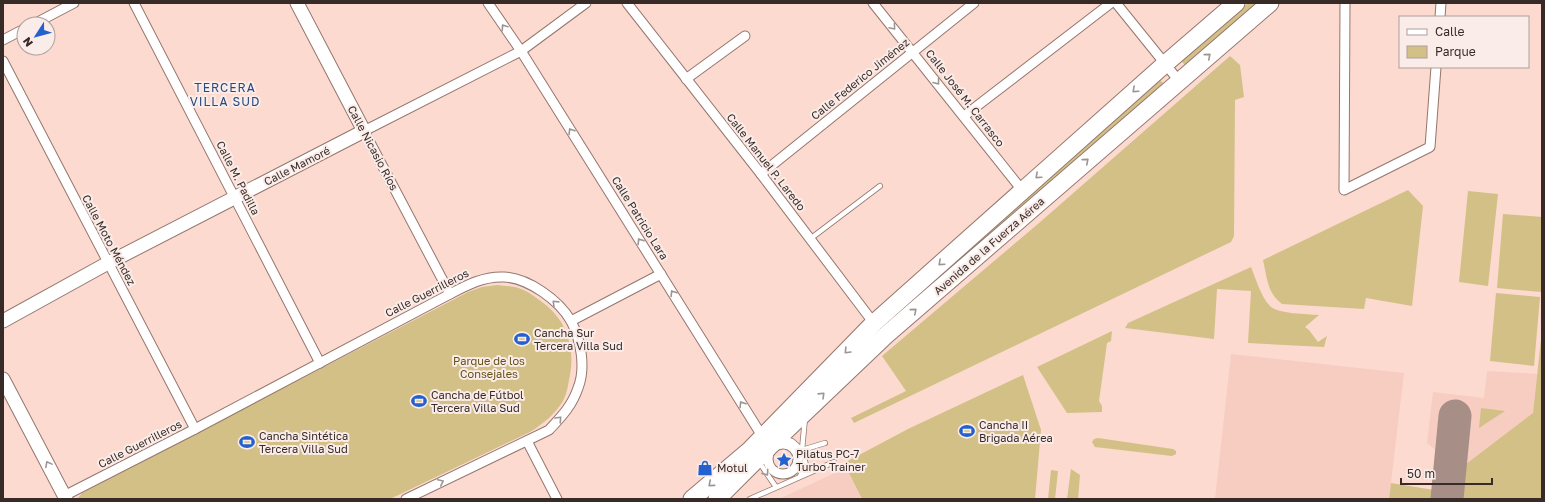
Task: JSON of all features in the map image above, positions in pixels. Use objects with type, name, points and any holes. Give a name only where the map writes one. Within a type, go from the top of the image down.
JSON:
[{"type":"highway","name":"Avenida de la Fuerza Aérea","points":[[774,439],[874,323],[1164,64],[1236,3]]},
{"type":"highway","name":"Avenida de la Fuerza Aérea","points":[[692,499],[774,439],[805,412],[885,336],[1270,3]]},
{"type":"highway","name":"Avenida de la Fuerza Aérea","points":[[717,499],[753,454]]},
{"type":"street","points":[[49,16],[74,3]]},
{"type":"street","name":"Calle M. Padilla","points":[[134,3],[320,363]]},
{"type":"street","name":"Calle Nicasio Ríos","points":[[296,3],[450,294]]},
{"type":"street","name":"Calle Patricio Lara","points":[[488,3],[521,51],[661,274],[774,439]]},
{"type":"street","name":"Calle Mamoré","points":[[3,321],[108,263],[521,51],[586,3]]},
{"type":"street","name":"Calle Manuel P. Laredo","points":[[627,3],[762,174],[885,336]]},
{"type":"street","name":"Calle José M. Carrasco","points":[[873,3],[1022,190]]},
{"type":"street","name":"Calle Federico Jiménez","points":[[762,174],[974,3]]},
{"type":"street","points":[[964,116],[1111,3]]},
{"type":"street","points":[[1116,3],[1179,81]]},
{"type":"street","points":[[1345,3],[1344,190],[1430,147],[1436,68]]},
{"type":"street","points":[[1440,16],[1441,3]]},
{"type":"street","points":[[3,40],[16,33]]},
{"type":"street","points":[[686,79],[745,36]]},
{"type":"street","name":"Calle Moto Méndez","points":[[3,61],[195,429]]},
{"type":"street","points":[[571,321],[661,274]]},
{"type":"street","name":"Calle Guerrilleros","points":[[65,498],[481,279],[504,277],[528,283],[550,297],[565,312],[571,321],[580,350],[582,370],[579,387],[572,404],[549,430],[406,499]]},
{"type":"street","points":[[3,379],[65,498]]},
{"type":"street","points":[[528,441],[557,499]]},
{"type":"lane","points":[[810,239],[880,186]]},
{"type":"lane","points":[[799,477],[806,465],[802,450],[805,435],[805,412]]},
{"type":"lane","points":[[774,439],[792,441],[802,450]]},
{"type":"lane","points":[[802,450],[825,444]]},
{"type":"lane","points":[[753,454],[776,487]]},
{"type":"lane","points":[[750,499],[834,462]]},
{"type":"shaded area","points":[[1231,354],[1404,373],[1389,499],[1215,499]]},
{"type":"shaded area","points":[[1487,371],[1537,374],[1533,413],[1462,467],[1458,499],[1433,499],[1438,452],[1427,443],[1433,392],[1484,398]]},
{"type":"shaded area","points":[[846,467],[862,499],[779,499],[839,471]]},
{"type":"green space","points":[[1248,3],[1261,3],[1187,67],[1181,61]]},
{"type":"green space","points":[[1230,56],[1240,65],[1244,97],[1235,100],[1234,236],[1231,242],[854,423],[851,418],[906,391],[882,356],[1039,223]]},
{"type":"green space","points":[[1159,79],[1165,85],[898,317],[894,312]]},
{"type":"green space","points":[[1408,190],[1423,206],[1412,306],[1366,298],[1364,309],[1282,304],[1277,300],[1270,290],[1263,260]]},
{"type":"green space","points":[[1468,191],[1498,194],[1488,286],[1459,282]]},
{"type":"green space","points":[[1503,214],[1542,217],[1541,292],[1497,288]]},
{"type":"green space","points":[[1251,267],[1261,293],[1270,306],[1274,309],[1300,314],[1319,315],[1305,327],[1318,342],[1327,336],[1324,347],[1248,343],[1251,291],[1217,289],[1214,339],[1125,328],[1128,323]]},
{"type":"green space","name":"Parque de los Consejales","points":[[497,285],[518,288],[532,294],[558,318],[568,336],[571,369],[565,396],[556,410],[540,426],[530,432],[390,499],[77,499],[82,493],[468,292],[482,287]]},
{"type":"green space","points":[[1496,293],[1540,297],[1534,366],[1490,361]]},
{"type":"green space","points":[[1542,330],[1542,499],[1458,499],[1462,467],[1533,413]]},
{"type":"green space","points":[[1112,331],[1111,341],[1107,343],[1099,401],[1102,406],[1102,412],[1067,413],[1037,367]]},
{"type":"green space","points":[[1023,375],[1041,430],[1035,499],[862,499],[844,463],[908,429]]},
{"type":"green space","points":[[1481,408],[1505,411],[1479,428]]},
{"type":"green space","points":[[1098,438],[1173,449],[1176,451],[1176,454],[1172,456],[1095,447],[1092,442],[1094,439]]},
{"type":"green space","points":[[1071,469],[1080,475],[1078,499],[1067,499]]},
{"type":"green space","points":[[1051,470],[1058,471],[1055,499],[1048,499]]},
{"type":"green space","points":[[1391,483],[1434,490],[1433,499],[1389,499]]},
{"type":"taxiway","points":[[1447,499],[1455,416]]},
{"type":"place","name":"Cancha Sur Tercera Villa Sud","points":[[522,339]]},
{"type":"place","name":"Cancha de Fútbol Tercera Villa Sud","points":[[419,401]]},
{"type":"place","name":"Cancha II Brigada Aérea","points":[[967,431]]},
{"type":"place","name":"Cancha Sintética Tercera Villa Sud","points":[[247,442]]},
{"type":"place","name":"Pilatus PC-7 Turbo Trainer","points":[[784,460]]},
{"type":"place","name":"Motul","points":[[705,468]]},
{"type":"district","name":"TERCERA VILLA SUD","points":[[225,95]]}]
